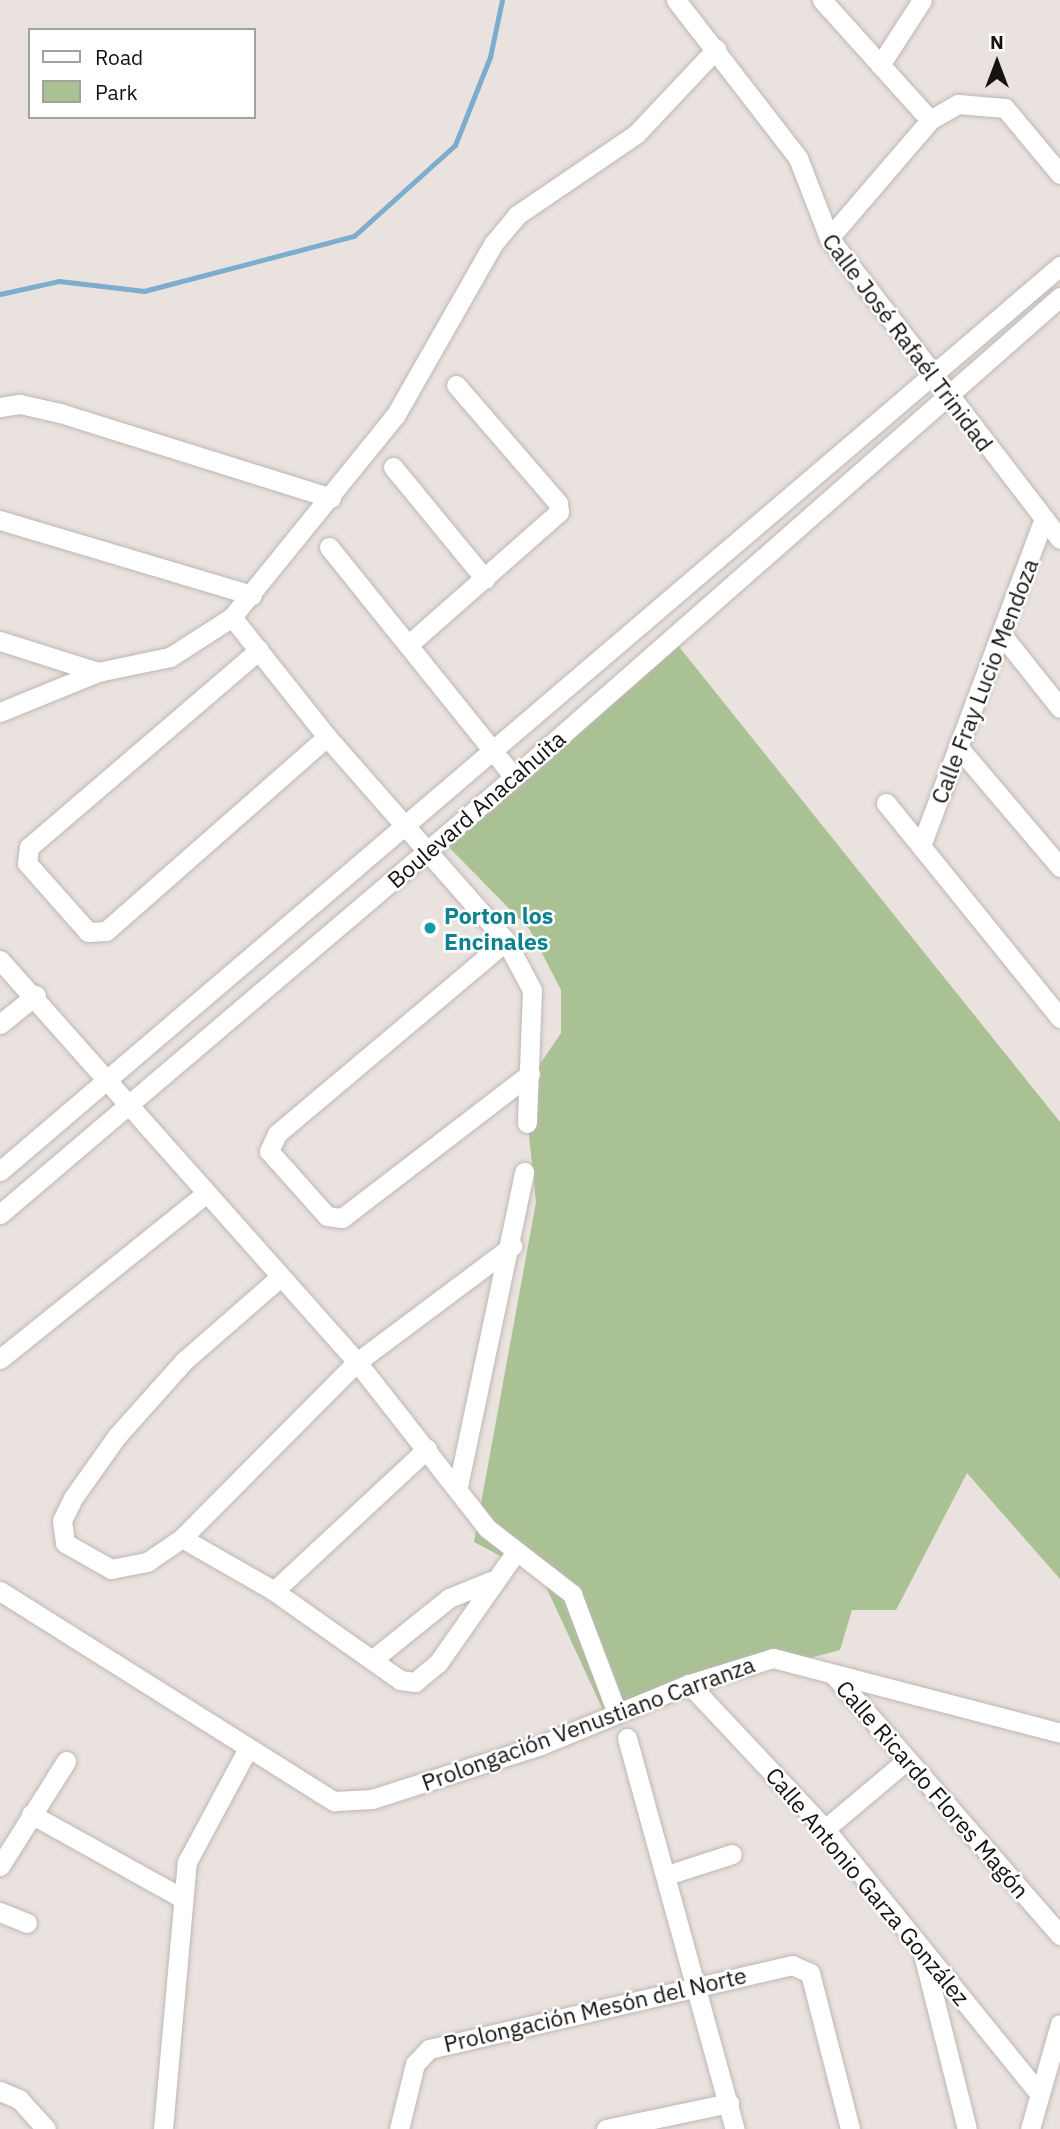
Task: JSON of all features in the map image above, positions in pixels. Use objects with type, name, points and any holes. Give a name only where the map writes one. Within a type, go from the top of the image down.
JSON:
[{"type":"street","name":"Calle José Rafaél Trinidad","points":[[676,0],[799,158],[829,237],[948,398],[1060,539]]},
{"type":"street","points":[[822,0],[930,120]]},
{"type":"street","points":[[880,65],[922,0]]},
{"type":"street","points":[[0,712],[98,672],[170,657],[232,617],[395,416],[493,244],[517,215],[636,134],[716,49]]},
{"type":"street","points":[[829,237],[930,120],[958,104],[1005,108],[1060,174]]},
{"type":"street","name":"Boulevard Anacahuita","points":[[0,1171],[404,820],[729,552],[1060,266]]},
{"type":"street","name":"Boulevard Anacahuita","points":[[0,1214],[514,777],[747,569],[948,398],[1060,297]]},
{"type":"street","points":[[408,645],[555,519],[559,508],[456,384]]},
{"type":"street","points":[[0,407],[20,404],[60,412],[331,498]]},
{"type":"street","points":[[393,467],[485,579]]},
{"type":"street","name":"Calle Fray Lucio Mendoza","points":[[922,843],[1044,519]]},
{"type":"street","points":[[0,520],[252,595]]},
{"type":"street","points":[[329,547],[514,777]]},
{"type":"street","points":[[729,552],[747,569]]},
{"type":"street","points":[[232,617],[327,737],[404,820],[506,941],[532,990],[527,1122]]},
{"type":"street","points":[[1002,635],[1060,708]]},
{"type":"street","points":[[0,641],[98,672]]},
{"type":"street","points":[[259,650],[29,847],[27,863],[89,932],[106,931],[327,737]]},
{"type":"street","points":[[959,748],[1060,867]]},
{"type":"street","points":[[886,803],[922,843],[1060,1018]]},
{"type":"street","points":[[506,941],[277,1134],[269,1151],[327,1216],[342,1218],[530,1074]]},
{"type":"street","points":[[0,960],[36,995],[104,1079],[279,1278],[357,1362],[458,1486],[487,1528],[515,1553],[572,1594],[617,1713]]},
{"type":"street","points":[[0,1024],[36,995]]},
{"type":"street","points":[[458,1486],[512,1246],[524,1172]]},
{"type":"street","points":[[0,1359],[205,1194]]},
{"type":"street","points":[[279,1278],[184,1361],[117,1436],[73,1498],[61,1532],[65,1543],[87,1559],[129,1570],[182,1538],[357,1362],[512,1246]]},
{"type":"street","points":[[274,1591],[427,1449]]},
{"type":"street","points":[[182,1538],[274,1591],[400,1680],[415,1682],[438,1663],[491,1581],[515,1553]]},
{"type":"street","points":[[372,1660],[449,1598],[491,1581]]},
{"type":"street","name":"Prolongación Venustiano Carranza","points":[[0,1591],[334,1801],[353,1802],[541,1745],[690,1684],[773,1658],[1060,1733]]},
{"type":"street","name":"Calle Ricardo Flores Magón","points":[[833,1674],[1060,1935]]},
{"type":"street","name":"Calle Antonio Garza González","points":[[690,1684],[825,1829],[1040,2093]]},
{"type":"street","points":[[627,1738],[698,1983],[735,2129]]},
{"type":"street","points":[[163,2129],[180,1896],[201,1831],[248,1748]]},
{"type":"street","points":[[825,1829],[907,1760]]},
{"type":"street","points":[[0,1866],[66,1761]]},
{"type":"street","points":[[32,1814],[180,1896]]},
{"type":"street","points":[[667,1875],[732,1854]]},
{"type":"street","points":[[0,1912],[27,1923]]},
{"type":"street","points":[[921,1946],[967,2129]]},
{"type":"street","name":"Prolongación Mesón del Norte","points":[[399,2129],[415,2064],[429,2049],[698,1983],[805,1968],[850,2129]]},
{"type":"street","points":[[1030,2129],[1060,2024]]},
{"type":"street","points":[[0,2091],[19,2099],[46,2129]]},
{"type":"street","points":[[606,2129],[729,2103]]},
{"type":"green space","points":[[676,643],[1060,1122],[1060,1579],[967,1473],[896,1610],[852,1610],[840,1650],[604,1712],[542,1578],[474,1542],[536,1202],[524,1088],[561,1033],[561,990],[530,930],[435,833]]},
{"type":"waterway","points":[[0,294],[59,281],[144,291],[354,236],[455,145],[490,57],[502,0]]},
{"type":"place","name":"Porton los Encinales","points":[[430,928]]}]
